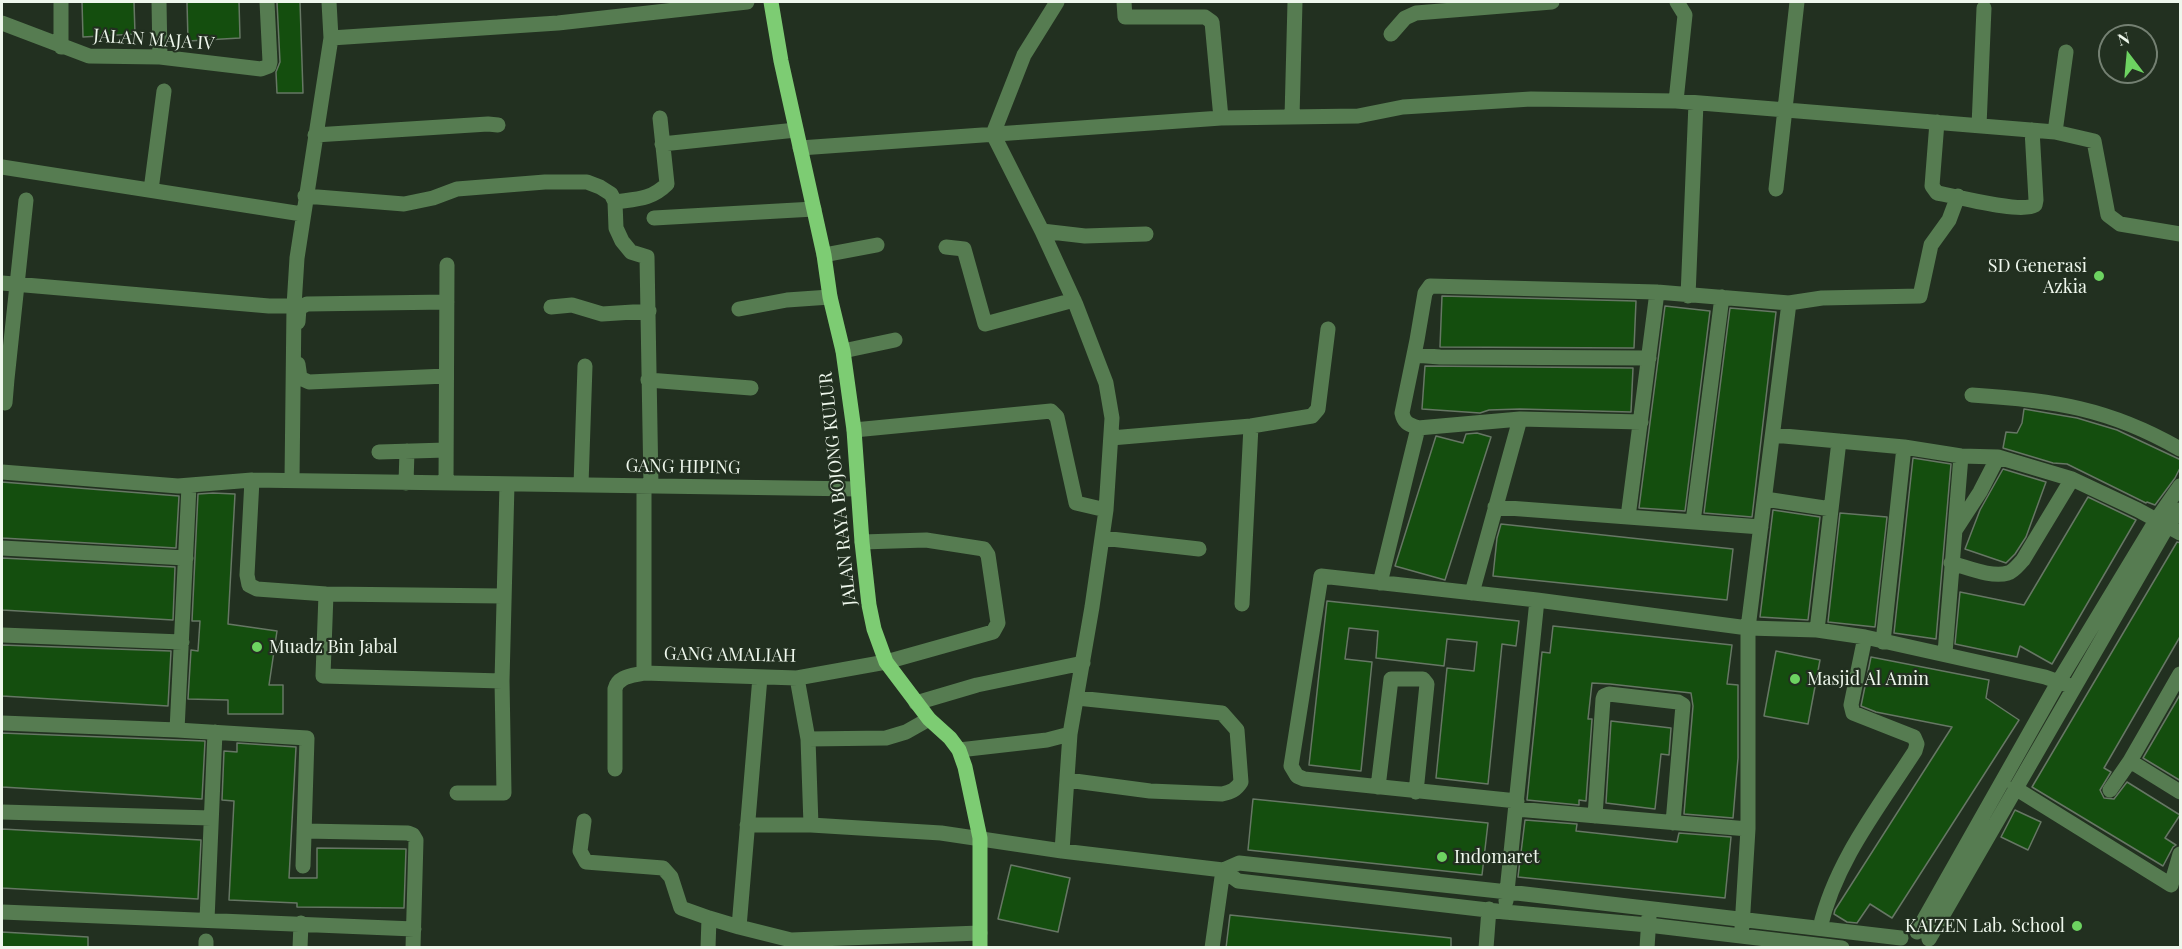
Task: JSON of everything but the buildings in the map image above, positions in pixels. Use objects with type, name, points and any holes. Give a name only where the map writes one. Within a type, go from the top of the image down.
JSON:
[{"type":"main road","name":"JALAN RAYA BOJONG KULUR","points":[[771,2],[781,61],[843,351],[854,430],[869,605],[874,629],[885,662],[929,720],[950,738],[959,750],[970,782],[980,838],[980,940]]},
{"type":"street","points":[[60,47],[61,2]]},
{"type":"street","points":[[159,2],[160,57]]},
{"type":"street","name":"JALAN MAJA IV","points":[[2,24],[89,56],[160,57],[261,69],[269,66],[270,62],[267,2]]},
{"type":"street","points":[[292,480],[294,306],[305,196],[331,38],[329,2]]},
{"type":"street","points":[[331,38],[558,23],[633,8],[747,2]]},
{"type":"street","points":[[1057,2],[1024,55],[993,135],[1074,300],[1106,383],[1113,418],[1106,510],[1070,734],[1062,851]]},
{"type":"street","points":[[1124,2],[1125,17],[1204,17],[1212,22],[1221,118]]},
{"type":"street","points":[[1292,117],[1295,2]]},
{"type":"street","points":[[1391,34],[1405,18],[1416,13],[1552,2]]},
{"type":"street","points":[[1676,101],[1685,15],[1677,2]]},
{"type":"street","points":[[1776,189],[1797,2]]},
{"type":"street","points":[[1979,126],[1984,8]]},
{"type":"street","points":[[2055,132],[2066,52]]},
{"type":"street","points":[[151,190],[164,92]]},
{"type":"street","points":[[800,148],[1221,118],[1358,116],[1403,107],[1531,99],[1676,101],[2055,132],[2094,141],[2108,215],[2111,219],[2120,224],[2181,234]]},
{"type":"street","points":[[1688,296],[1696,103]]},
{"type":"street","points":[[615,202],[657,194],[667,183],[660,118]]},
{"type":"street","points":[[1937,122],[1932,186],[1937,194],[2027,208],[2035,205],[2036,200],[2032,130]]},
{"type":"street","points":[[315,135],[498,125]]},
{"type":"street","points":[[663,144],[796,130]]},
{"type":"street","points":[[2,166],[303,214]]},
{"type":"street","points":[[305,196],[404,204],[433,198],[457,189],[555,182],[586,183],[600,187],[611,194],[615,202],[616,228],[622,242],[631,252],[647,257],[649,311],[644,673],[625,677],[616,685],[615,769]]},
{"type":"street","points":[[1641,422],[1520,419],[1418,428],[1407,424],[1403,420],[1402,413],[1427,288],[1434,285],[1657,292],[1789,303],[1822,298],[1920,296],[1931,245],[1950,220],[1958,196]]},
{"type":"street","points":[[5,403],[4,379],[18,284],[26,200]]},
{"type":"street","points":[[654,218],[814,209]]},
{"type":"street","points":[[1042,231],[1092,236],[1146,234]]},
{"type":"street","points":[[824,255],[876,245]]},
{"type":"street","points":[[946,247],[964,249],[985,324],[1074,300]]},
{"type":"street","points":[[446,483],[447,265]]},
{"type":"street","points":[[2,283],[269,306],[294,306]]},
{"type":"street","points":[[1628,517],[1657,292]]},
{"type":"street","points":[[739,309],[787,300],[830,297]]},
{"type":"street","points":[[1693,522],[1722,297]]},
{"type":"street","points":[[446,376],[304,381],[298,374],[298,311],[302,305],[307,304],[447,302]]},
{"type":"street","points":[[1740,935],[1749,829],[1748,628],[1789,303]]},
{"type":"street","points":[[551,307],[572,305],[602,314],[649,311]]},
{"type":"street","points":[[1111,438],[1251,426],[1312,416],[1318,409],[1328,329]]},
{"type":"street","points":[[843,351],[895,340]]},
{"type":"street","points":[[1414,355],[1649,358]]},
{"type":"street","points":[[581,485],[585,366]]},
{"type":"street","points":[[648,380],[751,388]]},
{"type":"street","points":[[1971,394],[2034,399],[2097,412],[2154,434],[2181,449]]},
{"type":"street","points":[[854,430],[1051,411],[1057,417],[1076,503],[1106,510]]},
{"type":"street","points":[[1472,593],[1520,419]]},
{"type":"street","points":[[1242,604],[1251,426]]},
{"type":"street","points":[[1380,583],[1418,428]]},
{"type":"street","points":[[1773,435],[1904,447],[1961,456],[1998,457],[2072,479],[2169,526]]},
{"type":"street","points":[[1817,630],[1839,441]]},
{"type":"street","points":[[1883,642],[1904,447]]},
{"type":"street","points":[[379,452],[446,450]]},
{"type":"street","points":[[406,451],[406,483]]},
{"type":"street","points":[[1945,653],[1961,456]]},
{"type":"street","points":[[1955,531],[1980,492],[1998,457]]},
{"type":"street","name":"GANG HIPING","points":[[2,472],[189,486],[252,480],[292,480],[858,489]]},
{"type":"street","points":[[1951,563],[1993,573],[2008,573],[2023,560],[2072,479]]},
{"type":"street","points":[[252,480],[247,575],[249,585],[258,589],[326,594],[503,596]]},
{"type":"street","points":[[457,793],[504,792],[502,681],[507,484]]},
{"type":"street","points":[[177,730],[189,486]]},
{"type":"street","points":[[2169,526],[2181,486]]},
{"type":"street","points":[[1765,499],[1831,508]]},
{"type":"street","points":[[1495,507],[1761,527]]},
{"type":"street","points":[[1926,940],[2066,684],[2181,510]]},
{"type":"street","points":[[1102,538],[1198,549]]},
{"type":"street","name":"GANG AMALIAH","points":[[644,673],[797,678],[885,662],[994,630],[998,623],[988,555],[984,549],[926,540],[862,542]]},
{"type":"street","points":[[2,548],[186,558]]},
{"type":"street","points":[[1749,829],[1595,816],[1304,779],[1293,772],[1291,766],[1319,578],[1323,575],[1748,628],[1817,630],[1945,653],[2066,684]]},
{"type":"street","points":[[326,594],[323,676],[502,681]]},
{"type":"street","points":[[1486,948],[1497,911],[1508,892],[1537,600]]},
{"type":"street","points":[[2,635],[182,642]]},
{"type":"street","points":[[1820,928],[1824,909],[1841,867],[1915,751],[1917,744],[1914,737],[1853,713],[1851,705],[1865,637]]},
{"type":"street","points":[[916,703],[977,685],[1083,663]]},
{"type":"street","points":[[2110,790],[2130,761],[2181,674]]},
{"type":"street","points":[[739,927],[760,677]]},
{"type":"street","points":[[797,678],[808,739],[811,825]]},
{"type":"street","points":[[1378,788],[1391,679],[1423,679],[1427,684],[1416,792]]},
{"type":"street","points":[[1926,940],[2015,788],[2066,684]]},
{"type":"street","points":[[1595,816],[1603,699],[1606,694],[1609,694],[1678,702],[1683,705],[1673,823]]},
{"type":"street","points":[[1067,780],[1150,791],[1222,794],[1232,792],[1241,782],[1237,730],[1222,713],[1077,698]]},
{"type":"street","points":[[808,739],[886,738],[906,732],[929,720]]},
{"type":"street","points":[[2,723],[307,738],[303,866]]},
{"type":"street","points":[[207,920],[215,732]]},
{"type":"street","points":[[959,750],[1047,740],[1070,734]]},
{"type":"street","points":[[2130,761],[2181,792]]},
{"type":"street","points":[[2015,788],[2170,885],[2181,854]]},
{"type":"street","points":[[2,812],[212,818]]},
{"type":"street","points":[[584,821],[580,851],[586,862],[663,868],[671,877],[681,908],[709,918],[791,940],[980,940]]},
{"type":"street","points":[[747,825],[811,825],[918,831],[1223,870],[1238,881],[1842,948]]},
{"type":"street","points":[[304,831],[413,835],[416,840],[413,948]]},
{"type":"street","points":[[1223,870],[1239,862],[1820,928],[1898,943],[1908,933],[1926,940]]},
{"type":"street","points":[[1212,948],[1223,870]]},
{"type":"street","points":[[1647,948],[1649,908]]},
{"type":"street","points":[[2,912],[414,929]]},
{"type":"street","points":[[708,948],[709,918]]},
{"type":"street","points":[[300,948],[301,923]]},
{"type":"place","name":"SD Generasi Azkia","points":[[2099,276]]},
{"type":"place","name":"Muadz Bin Jabal","points":[[257,647]]},
{"type":"place","name":"Masjid Al Amin","points":[[1795,679]]},
{"type":"place","name":"Indomaret","points":[[1442,857]]},
{"type":"place","name":"KAIZEN Lab. School","points":[[2077,926]]}]
